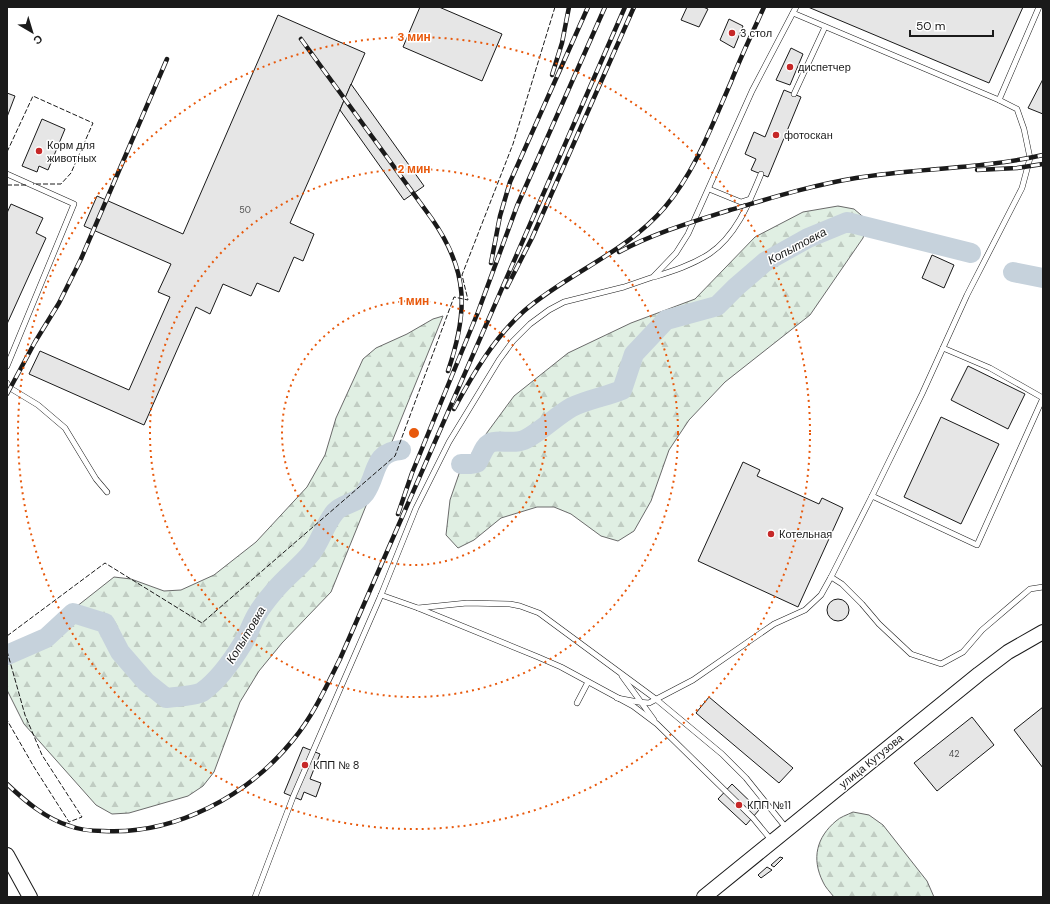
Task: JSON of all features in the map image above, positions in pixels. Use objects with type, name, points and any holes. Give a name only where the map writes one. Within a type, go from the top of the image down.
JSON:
[{"type":"street","name":"улица Кутузова","points":[[704,897],[979,674],[1008,652],[1043,632]]},
{"type":"street","points":[[7,855],[30,897]]},
{"type":"lane","points":[[653,277],[683,244],[752,91],[796,7]]},
{"type":"lane","points":[[998,100],[1039,7]]},
{"type":"lane","points":[[617,698],[641,703],[649,703],[657,700],[693,680],[774,624],[805,610],[821,594],[872,496],[967,295],[1022,188],[1030,158],[1024,129],[1017,109],[793,13]]},
{"type":"lane","points":[[794,94],[825,26]]},
{"type":"lane","points":[[7,174],[74,204],[7,366]]},
{"type":"lane","points":[[254,897],[293,797],[381,594],[416,508],[449,442],[491,372],[513,341],[530,324],[549,310],[564,302],[624,287],[653,277],[694,262],[709,254],[730,234],[750,199],[760,174]]},
{"type":"lane","points":[[709,189],[741,202],[750,199]]},
{"type":"lane","points":[[872,496],[977,546],[1043,398],[990,368],[943,348]]},
{"type":"lane","points":[[7,383],[10,388],[38,405],[65,428],[96,480],[107,492]]},
{"type":"lane","points":[[831,577],[842,584],[879,624],[911,654],[941,664],[963,652],[982,630],[1030,589],[1043,587]]},
{"type":"lane","points":[[381,594],[538,657],[633,706],[657,724],[753,818],[772,842]]},
{"type":"lane","points":[[418,608],[467,603],[510,604],[530,609],[547,618],[657,700],[722,754],[753,786],[787,829]]},
{"type":"lane","points":[[618,671],[657,724]]},
{"type":"lane","points":[[577,703],[588,682]]},
{"type":"green space","points":[[838,206],[854,209],[868,221],[863,238],[810,315],[725,382],[689,420],[669,450],[651,501],[634,531],[618,541],[601,536],[571,514],[554,507],[537,507],[501,518],[474,540],[458,548],[446,535],[450,500],[461,468],[514,396],[568,353],[631,323],[695,299],[755,237],[803,212]]},
{"type":"green space","points":[[443,316],[331,592],[282,643],[259,671],[240,702],[214,772],[203,786],[188,796],[129,813],[112,814],[96,805],[24,724],[7,690],[7,651],[43,633],[114,577],[131,579],[164,591],[181,590],[214,575],[256,542],[307,487],[325,455],[336,418],[363,359],[376,348],[407,334],[433,319]]},
{"type":"green space","points":[[853,812],[869,815],[883,825],[927,881],[934,897],[834,897],[825,886],[819,873],[817,865],[818,848],[820,841],[829,827],[840,818]]},
{"type":"building","points":[[420,7],[439,7],[502,34],[482,81],[403,47]]},
{"type":"building","points":[[687,7],[703,7],[708,9],[699,27],[681,20]]},
{"type":"building","points":[[808,7],[1023,7],[989,83]]},
{"type":"building","points":[[278,15],[365,53],[290,223],[314,234],[303,261],[294,257],[279,292],[257,283],[251,296],[223,284],[210,314],[196,307],[144,425],[29,374],[40,351],[129,390],[170,297],[158,292],[171,264],[84,226],[97,196],[183,234]]},
{"type":"building","name":"3 стол","points":[[729,19],[743,26],[734,48],[720,40]]},
{"type":"building","name":"диспетчер","points":[[791,48],[803,54],[790,85],[776,80]]},
{"type":"building","points":[[1043,79],[1043,114],[1028,108]]},
{"type":"building","points":[[351,84],[424,186],[404,200],[340,110]]},
{"type":"building","name":"фотоскан","points":[[784,90],[801,97],[768,177],[751,170],[756,159],[745,154],[754,132],[765,137]]},
{"type":"building","points":[[7,93],[15,96],[7,117]]},
{"type":"building","points":[[42,119],[65,129],[48,170],[39,166],[37,172],[22,166]]},
{"type":"building","points":[[11,204],[43,218],[36,233],[46,238],[7,324],[7,213]]},
{"type":"building","points":[[932,255],[954,265],[944,288],[922,278]]},
{"type":"building","points":[[968,366],[1025,394],[1008,429],[951,400]]},
{"type":"building","points":[[941,417],[999,444],[961,524],[904,497]]},
{"type":"building","name":"Котельная","points":[[743,462],[760,470],[757,476],[819,504],[822,498],[843,508],[798,607],[698,561]]},
{"type":"building","points":[[838,599],[846,602],[849,610],[846,618],[838,621],[830,618],[827,610],[830,602]]},
{"type":"building","points":[[709,697],[793,768],[779,783],[696,713]]},
{"type":"building","points":[[1043,707],[1043,768],[1014,730]]},
{"type":"building","points":[[972,717],[994,745],[937,791],[914,763]]},
{"type":"building","name":"КПП № 8","points":[[303,747],[320,754],[310,779],[321,783],[316,797],[304,792],[301,800],[284,793]]},
{"type":"building","name":"КПП №11","points":[[732,784],[759,810],[746,825],[718,799]]},
{"type":"building","points":[[780,857],[783,858],[774,867],[771,865]]},
{"type":"building","points":[[767,867],[772,870],[761,878],[758,875]]},
{"type":"waterway","name":"Копытовка","points":[[461,464],[477,463],[484,449],[490,443],[522,441],[572,407],[622,390],[634,354],[666,320],[717,306],[765,262],[808,238],[847,222],[971,253]]},
{"type":"waterway","name":"Копытовка","points":[[1013,272],[1043,278]]},
{"type":"waterway","name":"Копытовка","points":[[7,655],[46,638],[73,613],[105,623],[120,652],[146,682],[166,698],[202,692],[220,676],[230,663],[245,640],[258,613],[280,584],[312,552],[335,512],[362,497],[369,486],[380,460],[385,455],[401,450]]},
{"type":"railway","points":[[552,75],[562,43],[569,7]]},
{"type":"railway","points":[[491,263],[500,216],[510,182],[588,7]]},
{"type":"railway","points":[[398,514],[412,473],[478,312],[517,206],[605,7]]},
{"type":"railway","points":[[7,784],[36,809],[61,823],[90,830],[130,831],[183,819],[208,808],[232,794],[254,778],[275,760],[293,740],[313,711],[340,659],[625,7]]},
{"type":"railway","points":[[507,287],[532,238],[634,7]]},
{"type":"railway","points":[[454,409],[485,357],[503,333],[524,311],[541,297],[633,237],[650,223],[676,193],[686,178],[702,147],[764,7]]},
{"type":"railway","points":[[301,39],[432,219],[444,238],[453,257],[459,275],[461,311],[455,350],[448,371]]},
{"type":"railway","points":[[7,394],[35,342],[59,303],[81,259],[167,59]]},
{"type":"railway","points":[[619,252],[646,239],[687,224],[730,210],[824,184],[903,172],[1020,160],[1043,155]]},
{"type":"railway","points":[[977,170],[1017,168],[1043,164]]},
{"type":"fence","points":[[7,636],[105,563],[202,623],[395,456],[454,297],[468,300],[462,275],[513,144],[555,7]]},
{"type":"fence","points":[[7,152],[33,96],[93,123],[71,173],[61,184],[33,184]]},
{"type":"fence","points":[[7,185],[27,185]]},
{"type":"fence","points":[[7,651],[25,715],[42,755],[82,817],[69,822],[34,767],[7,720]]},
{"type":"place","name":"3 стол","points":[[732,33]]},
{"type":"place","name":"диспетчер","points":[[790,67]]},
{"type":"place","name":"фотоскан","points":[[776,135]]},
{"type":"place","name":"Корм для животных","points":[[39,151]]},
{"type":"place","name":"Котельная","points":[[771,534]]},
{"type":"place","name":"КПП № 8","points":[[305,765]]},
{"type":"place","name":"КПП №11","points":[[739,805]]}]
